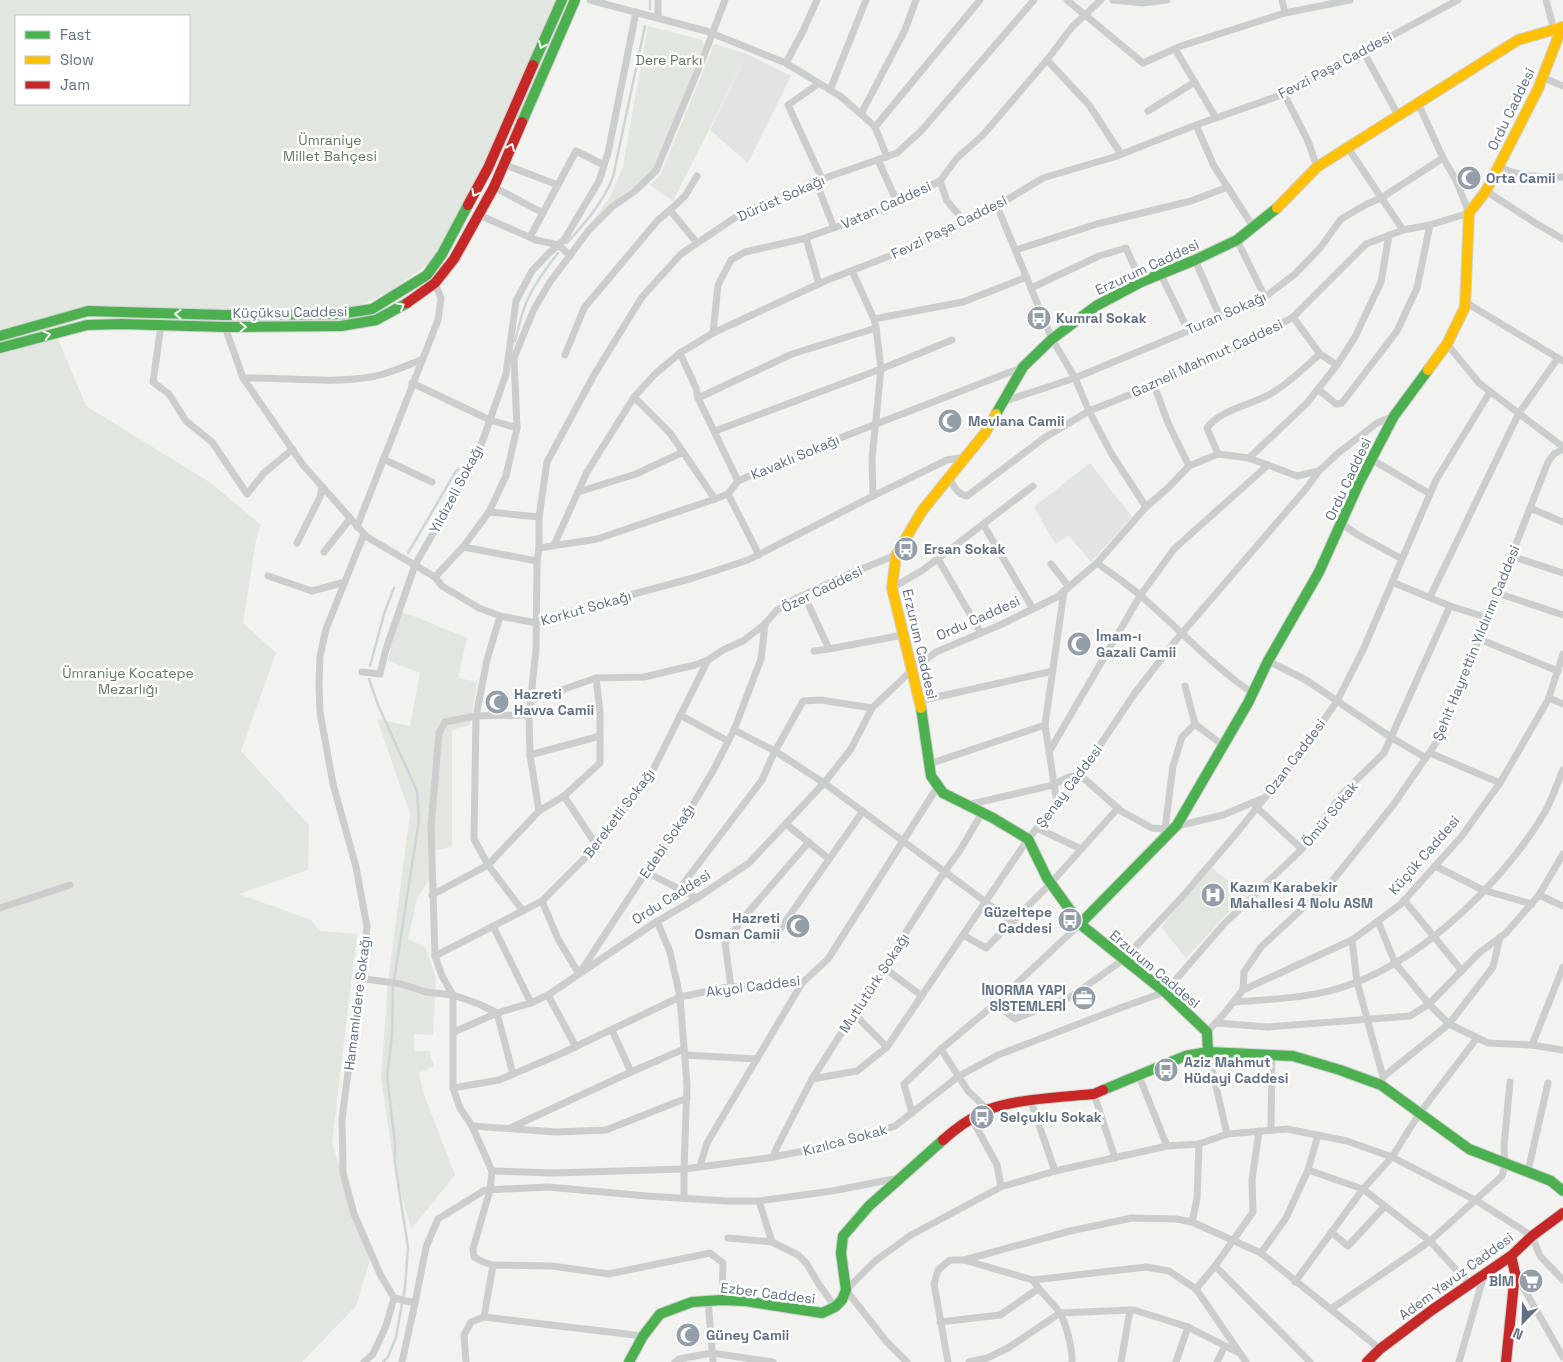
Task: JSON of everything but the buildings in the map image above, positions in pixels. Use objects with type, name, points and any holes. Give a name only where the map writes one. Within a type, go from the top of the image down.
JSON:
[{"type":"street","name":"Küçüksu Caddesi","points":[[0,336],[88,311],[224,315],[340,314],[372,309],[397,295],[426,274],[442,254],[488,168],[562,0]]},
{"type":"street","name":"Küçüksu Caddesi","points":[[0,348],[87,325],[340,326],[376,320],[404,305],[435,283],[454,259],[479,215],[494,187],[575,0]]},
{"type":"street","points":[[590,0],[713,33],[786,64],[830,90],[862,114],[875,127],[887,157]]},
{"type":"street","points":[[658,0],[658,18]]},
{"type":"street","points":[[435,577],[462,547],[489,512],[506,476],[517,428],[514,358],[534,309],[550,282],[590,230],[602,217],[635,191],[656,171],[725,0]]},
{"type":"street","points":[[786,64],[817,0]]},
{"type":"street","points":[[830,90],[866,0]]},
{"type":"street","points":[[862,114],[905,30],[916,0]]},
{"type":"street","points":[[875,127],[980,0]]},
{"type":"street","name":"Dürüst Sokağı","points":[[539,810],[530,755],[529,715],[536,650],[537,561],[540,548],[540,517],[547,462],[594,375],[642,297],[681,254],[739,215],[819,180],[897,153],[920,131],[1034,0]]},
{"type":"street","points":[[1068,0],[1143,62],[1175,49],[1285,13],[1350,0]]},
{"type":"street","name":"Vatan Caddesi","points":[[713,333],[718,285],[731,260],[744,252],[806,238],[873,214],[940,181],[957,158],[983,135],[1047,60],[1072,27],[1101,0]]},
{"type":"street","points":[[1112,0],[1142,3],[1167,0]]},
{"type":"street","points":[[1282,0],[1285,13]]},
{"type":"street","name":"Fevzi Paşa Caddesi","points":[[554,545],[587,472],[634,397],[655,374],[680,353],[713,333],[819,284],[892,255],[965,222],[997,206],[1042,178],[1121,154],[1284,94],[1458,0]]},
{"type":"street","points":[[1546,0],[1560,28]]},
{"type":"street","name":"Yıldızeli Sokağı","points":[[362,672],[380,674],[386,649],[415,565],[477,456],[506,374],[516,302],[532,271],[549,252],[564,240],[598,181],[608,153],[628,60],[636,12]]},
{"type":"street","name":"Ordu Caddesi","points":[[1080,924],[1177,825],[1254,694],[1268,661],[1319,572],[1371,459],[1394,416],[1447,344],[1465,307],[1469,213],[1486,191],[1544,78],[1560,28]]},
{"type":"street","name":"Erzurum Caddesi","points":[[938,786],[931,776],[920,701],[892,588],[896,555],[922,511],[985,433],[1022,367],[1052,338],[1096,306],[1160,273],[1194,260],[1236,240],[1254,228],[1284,202],[1317,167],[1398,115],[1518,40],[1560,28]]},
{"type":"street","points":[[1175,49],[1216,118]]},
{"type":"street","points":[[1363,51],[1398,115]]},
{"type":"street","points":[[1047,60],[1090,105],[1121,154]]},
{"type":"street","points":[[1544,78],[1563,86]]},
{"type":"street","points":[[1148,110],[1195,82]]},
{"type":"street","points":[[818,84],[788,105],[819,180],[834,228]]},
{"type":"street","points":[[1284,94],[1308,141],[1317,167]]},
{"type":"street","points":[[1418,103],[1443,158],[1456,180],[1469,213]]},
{"type":"street","points":[[1196,125],[1214,166],[1254,228]]},
{"type":"street","points":[[1348,148],[1403,230]]},
{"type":"street","points":[[530,238],[576,151],[604,165]]},
{"type":"street","name":"Turan Sokağı","points":[[1002,402],[1075,378],[1265,298],[1295,274],[1320,248],[1341,219],[1381,198],[1443,158]]},
{"type":"street","points":[[878,160],[897,202]]},
{"type":"street","points":[[504,164],[558,185]]},
{"type":"street","points":[[1499,166],[1508,172],[1524,175],[1563,176]]},
{"type":"street","points":[[565,355],[584,308],[658,220],[685,196],[697,176]]},
{"type":"street","points":[[940,181],[947,200],[965,222]]},
{"type":"street","points":[[494,187],[543,213]]},
{"type":"street","points":[[1016,250],[1097,224],[1190,201],[1228,187]]},
{"type":"street","points":[[1486,191],[1563,239]]},
{"type":"street","points":[[997,206],[1052,338],[1075,378],[1089,411],[1111,453],[1146,507]]},
{"type":"street","points":[[670,210],[697,243]]},
{"type":"street","name":"Gazneli Mahmut Caddesi","points":[[950,477],[956,490],[961,495],[968,496],[1044,438],[1089,411],[1154,385],[1257,338],[1293,317],[1366,244],[1403,230],[1430,225],[1469,213]]},
{"type":"street","points":[[479,215],[530,238],[559,245],[570,256]]},
{"type":"street","points":[[1318,389],[1336,404],[1342,403],[1397,331],[1417,288],[1430,225]]},
{"type":"street","points":[[1249,458],[1307,403],[1337,365],[1355,337],[1381,282],[1389,235]]},
{"type":"street","points":[[806,238],[819,284]]},
{"type":"street","points":[[1236,240],[1265,298]]},
{"type":"street","points":[[1032,288],[1099,256],[1126,248],[1141,282]]},
{"type":"street","points":[[1194,260],[1220,317]]},
{"type":"street","points":[[852,271],[874,319],[881,370],[872,459],[873,496]]},
{"type":"street","points":[[1160,273],[1188,330]]},
{"type":"street","points":[[874,319],[963,302],[1027,277]]},
{"type":"street","points":[[357,527],[438,320],[441,298],[435,283]]},
{"type":"street","points":[[1430,597],[1519,413],[1560,359],[1465,302]]},
{"type":"street","points":[[224,315],[225,327]]},
{"type":"street","points":[[1293,317],[1320,354],[1337,365]]},
{"type":"street","points":[[161,325],[153,382],[169,394],[186,421],[212,442],[247,494],[264,473],[293,450]]},
{"type":"street","name":"Korkut Sokağı","points":[[225,327],[243,378],[303,465],[364,534],[435,577],[442,586],[479,608],[500,616],[536,623],[582,608],[693,578],[759,555],[873,496],[948,460],[966,457]]},
{"type":"street","points":[[698,398],[792,354],[876,328]]},
{"type":"street","points":[[714,431],[881,370],[952,340]]},
{"type":"street","points":[[1447,344],[1479,383],[1563,448]]},
{"type":"street","points":[[680,353],[696,388],[698,398],[738,481]]},
{"type":"street","points":[[1218,454],[1207,428],[1211,422],[1272,394],[1320,354]]},
{"type":"street","points":[[243,378],[272,377],[327,380],[371,377],[423,359]]},
{"type":"street","name":"Kavaklı Sokağı","points":[[728,494],[738,481],[809,450],[1022,367]]},
{"type":"street","points":[[412,383],[490,420],[517,428]]},
{"type":"street","points":[[1154,385],[1168,423],[1189,466]]},
{"type":"street","name":"Ozan Caddesi","points":[[995,1004],[1015,1019],[1072,996],[1123,960],[1183,896],[1236,835],[1256,807],[1303,750],[1337,701],[1364,650],[1436,480],[1490,392]]},
{"type":"street","points":[[634,397],[670,433],[715,499]]},
{"type":"street","name":"Ordu Caddesi","points":[[454,1032],[497,1013],[548,995],[657,921],[697,898],[749,863],[824,783],[851,749],[872,708],[912,670],[936,652],[1057,597],[1097,563],[1146,507],[1189,466],[1218,454],[1249,458],[1297,476],[1319,471],[1377,422],[1394,416]]},
{"type":"street","name":"Şehit Hayrettin Yıldırım Caddesi","points":[[1243,990],[1244,972],[1261,947],[1333,880],[1394,804],[1438,740],[1488,618],[1548,462],[1554,454],[1563,448]]},
{"type":"street","points":[[578,492],[636,474],[683,452]]},
{"type":"street","points":[[383,459],[432,482]]},
{"type":"street","points":[[1371,459],[1430,494]]},
{"type":"street","points":[[1049,752],[1140,596],[1174,549],[1268,465]]},
{"type":"street","name":"Şenay Caddesi","points":[[812,1079],[856,1071],[887,1047],[1028,839],[1080,775],[1135,693],[1319,471]]},
{"type":"street","points":[[892,588],[923,570],[1033,486]]},
{"type":"street","points":[[297,543],[320,497],[322,487]]},
{"type":"street","points":[[540,548],[597,539],[728,494],[759,555]]},
{"type":"street","points":[[1530,508],[1563,522]]},
{"type":"street","points":[[489,512],[540,517]]},
{"type":"street","points":[[324,552],[350,519]]},
{"type":"street","points":[[983,524],[1033,609]]},
{"type":"street","points":[[1342,524],[1402,559]]},
{"type":"street","name":"Hamamlıdere Sokağı","points":[[364,534],[326,629],[320,656],[320,712],[333,784],[356,867],[367,927],[342,1118],[343,1173],[354,1214],[380,1274],[400,1300]]},
{"type":"street","points":[[462,547],[537,561]]},
{"type":"street","name":"Özer Caddesi","points":[[530,701],[596,678],[644,677],[708,660],[723,650],[743,642],[776,612],[804,595],[896,555]]},
{"type":"street","points":[[1512,556],[1563,573]]},
{"type":"street","points":[[938,559],[981,633]]},
{"type":"street","points":[[1097,563],[1140,596],[1230,677],[1254,694]]},
{"type":"street","points":[[1051,564],[1067,589],[1045,725],[1057,803]]},
{"type":"street","points":[[268,576],[312,591],[345,582]]},
{"type":"street","points":[[1392,582],[1450,606],[1488,618]]},
{"type":"street","points":[[1497,592],[1563,615]]},
{"type":"street","points":[[804,595],[829,649]]},
{"type":"street","name":"Ömür Sokak","points":[[1165,992],[1224,924],[1302,849],[1342,794],[1384,753],[1450,606]]},
{"type":"street","points":[[500,616],[487,660],[476,716],[474,839],[488,865],[523,911]]},
{"type":"street","name":"Edebi Sokağı","points":[[579,974],[646,872],[685,818],[734,730],[761,659],[765,624]]},
{"type":"street","points":[[814,651],[903,635]]},
{"type":"street","points":[[1479,639],[1558,671]]},
{"type":"street","name":"Küçük Caddesi","points":[[1207,1032],[1243,990],[1352,940],[1404,900],[1461,836],[1500,783],[1549,698],[1563,654]]},
{"type":"street","name":"Bereketli Sokağı","points":[[435,956],[542,901],[597,846],[651,774],[708,660]]},
{"type":"street","points":[[1268,661],[1306,680],[1392,738],[1428,755],[1500,783]]},
{"type":"street","points":[[920,701],[1053,671]]},
{"type":"street","points":[[432,895],[488,865],[539,810],[564,796],[600,763],[600,712],[596,678]]},
{"type":"street","points":[[1184,686],[1195,724],[1224,746]]},
{"type":"street","points":[[1549,698],[1563,704]]},
{"type":"street","points":[[680,888],[762,780],[775,751],[803,702],[821,700],[872,708]]},
{"type":"street","points":[[529,715],[476,716],[445,722],[439,733],[431,827],[435,956],[442,976],[453,995],[454,1088],[460,1108],[472,1126],[492,1171],[490,1190],[473,1249],[474,1257],[483,1262],[493,1264],[552,1266],[609,1274],[710,1253],[723,1263],[722,1300]]},
{"type":"street","points":[[680,716],[728,741]]},
{"type":"street","points":[[1165,829],[1173,766],[1182,737],[1195,724]]},
{"type":"street","points":[[929,764],[1045,725]]},
{"type":"street","points":[[734,730],[775,751],[824,783],[1013,922]]},
{"type":"street","points":[[530,755],[600,736]]},
{"type":"street","points":[[1234,1002],[1306,996],[1357,982],[1395,963],[1451,923],[1499,874],[1546,810],[1563,770]]},
{"type":"street","points":[[967,805],[1053,785],[1069,777],[1080,775],[1118,808],[1152,828],[1165,829],[1223,815],[1265,797]]},
{"type":"street","points":[[938,786],[943,793],[1028,839]]},
{"type":"street","name":"Akyol Caddesi","points":[[454,1088],[499,1080],[576,1047],[680,997],[731,987],[802,983],[828,959],[938,786]]},
{"type":"street","points":[[564,796],[597,846]]},
{"type":"street","points":[[1256,807],[1302,849]]},
{"type":"street","points":[[963,935],[986,948],[1051,883],[1118,808]]},
{"type":"street","points":[[773,939],[863,811]]},
{"type":"street","name":"Mutlutürk Sokağı","points":[[773,1157],[776,1147],[812,1079],[959,852],[982,813]]},
{"type":"street","points":[[786,824],[830,859]]},
{"type":"street","points":[[1037,828],[1081,849]]},
{"type":"street","name":"Erzurum Caddesi","points":[[1028,839],[1051,883],[1080,924],[1165,992],[1207,1032]]},
{"type":"street","points":[[731,987],[725,943],[746,915],[809,842]]},
{"type":"street","points":[[1216,1023],[1268,1027],[1410,1016],[1429,1004],[1480,953],[1506,933],[1539,895],[1563,854]]},
{"type":"street","points":[[1434,866],[1483,890],[1532,904]]},
{"type":"street","points":[[646,872],[697,898]]},
{"type":"street","points":[[0,908],[70,885]]},
{"type":"street","points":[[1539,895],[1563,906]]},
{"type":"street","points":[[1404,900],[1462,971]]},
{"type":"street","points":[[542,901],[558,939],[579,974]]},
{"type":"street","points":[[657,921],[670,952],[680,997],[687,1085],[684,1198]]},
{"type":"street","points":[[1378,921],[1395,963],[1429,1004],[1449,1024],[1488,1043],[1532,1045],[1563,1050]]},
{"type":"street","points":[[912,1113],[904,1084],[941,1049],[995,1004],[1080,924]]},
{"type":"street","points":[[493,926],[531,1002]]},
{"type":"street","points":[[1382,1081],[1449,1024],[1493,967],[1500,937]]},
{"type":"street","points":[[1352,940],[1357,982],[1368,1019],[1382,1081]]},
{"type":"street","points":[[884,967],[922,996]]},
{"type":"street","points":[[1532,1045],[1563,967]]},
{"type":"street","points":[[359,978],[397,983],[426,992],[453,995],[479,1004],[497,1013],[513,1074]]},
{"type":"street","points":[[700,1166],[707,1143],[802,983]]},
{"type":"street","name":"Kızılca Sokak","points":[[492,1171],[554,1173],[684,1169],[773,1157],[834,1145],[895,1126],[959,1076],[998,1055],[1165,992]]},
{"type":"street","points":[[548,995],[576,1047]]},
{"type":"street","points":[[854,1014],[887,1047]]},
{"type":"street","points":[[612,1030],[631,1072]]},
{"type":"street","points":[[1207,1032],[1208,1052],[1228,1134]]},
{"type":"street","points":[[1295,1282],[1363,1188],[1392,1157],[1419,1114],[1477,1038]]},
{"type":"street","points":[[941,1049],[968,1091],[988,1110]]},
{"type":"street","points":[[510,1129],[631,1072],[684,1052],[757,1059]]},
{"type":"street","points":[[907,1362],[886,1341],[846,1290],[841,1253],[843,1236],[870,1206],[959,1126],[988,1110],[1014,1103],[1094,1094],[1185,1056],[1208,1052],[1292,1056],[1382,1081],[1419,1114],[1470,1149],[1551,1181],[1563,1191]]},
{"type":"street","points":[[1271,1130],[1272,1055]]},
{"type":"street","points":[[1139,1076],[1167,1146]]},
{"type":"street","points":[[1331,1309],[1430,1241],[1477,1201],[1502,1176],[1505,1164],[1504,1146],[1510,1082]]},
{"type":"street","points":[[1528,1171],[1548,1083]]},
{"type":"street","points":[[1094,1094],[1115,1158]]},
{"type":"street","points":[[472,1126],[556,1132],[606,1130],[687,1098]]},
{"type":"street","points":[[1031,1102],[1055,1171]]},
{"type":"street","points":[[972,1119],[997,1164],[1001,1187]]},
{"type":"street","points":[[728,1238],[772,1242],[798,1255],[807,1264],[818,1284],[835,1307],[842,1300],[846,1290],[875,1261],[911,1236],[1001,1187],[1055,1171],[1167,1146],[1199,1144],[1228,1134],[1287,1129],[1347,1141],[1392,1157],[1477,1201],[1532,1236],[1540,1256],[1562,1278]]},
{"type":"street","points":[[1196,1289],[1215,1266],[1253,1212],[1252,1180],[1259,1131]]},
{"type":"street","points":[[1261,1254],[1286,1218],[1308,1170],[1318,1135]]},
{"type":"street","points":[[1192,1222],[1197,1200],[1199,1144]]},
{"type":"street","points":[[1308,1170],[1363,1188],[1430,1241],[1469,1284]]},
{"type":"street","points":[[402,1362],[426,1247],[438,1219],[485,1190],[548,1187],[684,1198],[759,1201],[832,1191],[900,1178]]},
{"type":"street","points":[[759,1201],[772,1242]]},
{"type":"street","points":[[1331,1232],[1348,1246],[1385,1206]]},
{"type":"street","name":"Adem Yavuz Caddesi","points":[[1367,1362],[1380,1349],[1432,1310],[1511,1256],[1532,1236],[1563,1212]]},
{"type":"street","points":[[948,1362],[934,1284],[938,1270],[950,1260],[964,1260],[1070,1231],[1132,1218],[1176,1219],[1192,1222],[1261,1254],[1380,1349]]},
{"type":"street","points":[[1511,1256],[1515,1273],[1563,1357]]},
{"type":"street","points":[[964,1260],[1033,1280],[1146,1267],[1169,1271],[1196,1289],[1246,1362]]},
{"type":"street","points":[[484,1317],[493,1264]]},
{"type":"street","points":[[1215,1266],[1310,1362]]},
{"type":"street","points":[[1507,1360],[1515,1273]]},
{"type":"street","points":[[1459,1362],[1484,1275]]},
{"type":"street","points":[[1033,1280],[1038,1289],[1060,1313],[1073,1352],[1072,1362]]},
{"type":"street","points":[[940,1322],[1000,1314],[1038,1289]]},
{"type":"street","points":[[364,1362],[374,1354],[400,1300],[415,1303]]},
{"type":"street","points":[[708,1300],[712,1362]]},
{"type":"street","name":"Ezber Caddesi","points":[[629,1362],[643,1336],[660,1314],[692,1302],[708,1300],[745,1301],[822,1313],[835,1307]]},
{"type":"street","points":[[969,1362],[987,1358],[1008,1348],[1060,1313],[1130,1310],[1188,1327],[1239,1353]]},
{"type":"street","points":[[1122,1362],[1130,1310]]},
{"type":"street","points":[[466,1362],[464,1335],[471,1322],[484,1317],[643,1336]]},
{"type":"street","points":[[1176,1362],[1188,1327]]},
{"type":"street","points":[[1216,1362],[1225,1346]]},
{"type":"street","points":[[675,1362],[679,1359],[712,1353],[773,1362]]},
{"type":"shaded area","points":[[747,54],[791,76],[748,163],[710,130]]},
{"type":"shaded area","points":[[1090,463],[1132,517],[1091,562],[1069,536],[1055,544],[1034,507]]},
{"type":"green space","name":"Ümraniye Millet Bahçesi","points":[[0,0],[556,0],[488,163],[435,259],[391,291],[345,312],[85,306],[0,330]]},
{"type":"green space","name":"Dere Parkı","points":[[648,26],[702,40],[704,46],[654,169],[647,178],[623,194],[593,224],[591,223],[610,198],[623,166]]},
{"type":"green space","points":[[714,44],[747,54],[673,201],[650,185],[661,174]]},
{"type":"green space","name":"Ümraniye Kocatepe Mezarlığı","points":[[58,339],[86,406],[211,483],[261,525],[256,540],[243,623],[276,653],[241,751],[309,825],[308,870],[239,894],[311,920],[320,931],[357,934],[332,1143],[370,1261],[356,1306],[302,1362],[0,1362],[0,354]]},
{"type":"green space","points":[[398,612],[411,615],[467,638],[458,678],[477,682],[470,725],[452,730],[452,847],[435,850],[429,880],[417,898],[408,939],[425,947],[436,978],[433,1035],[414,1034],[414,1051],[429,1051],[434,1066],[419,1073],[423,1092],[455,1175],[411,1229],[394,1165],[381,1078],[388,982],[410,814],[377,719],[410,726],[420,673],[388,661]]},
{"type":"green space","points":[[1212,868],[1245,895],[1186,958],[1161,927]]},
{"type":"waterway","points":[[650,0],[650,9]]},
{"type":"waterway","points":[[567,243],[599,204],[613,177],[645,26]]},
{"type":"waterway","points":[[515,341],[527,300],[541,276],[558,253]]},
{"type":"waterway","points":[[408,553],[456,471],[466,464]]},
{"type":"waterway","points":[[370,666],[384,614],[394,588]]},
{"type":"waterway","points":[[369,679],[378,705],[417,791],[419,820],[393,987],[392,1035],[387,1076],[395,1143],[395,1164],[408,1247],[405,1287],[396,1337],[388,1357],[383,1362]]},
{"type":"traffic: fast","points":[[533,65],[562,0]]},
{"type":"traffic: fast","points":[[522,122],[575,0]]},
{"type":"traffic: fast","points":[[0,336],[88,311],[224,315],[340,314],[372,309],[427,275],[442,254],[468,205]]},
{"type":"traffic: fast","points":[[996,414],[1023,367],[1052,339],[1096,306],[1141,282],[1237,240],[1277,208]]},
{"type":"traffic: fast","points":[[0,348],[87,325],[341,326],[376,320],[407,303]]},
{"type":"traffic: fast","points":[[1080,924],[1177,825],[1248,703],[1268,661],[1319,572],[1359,483],[1394,416],[1428,370]]},
{"type":"traffic: fast","points":[[921,708],[931,776],[943,793],[993,818],[1028,839],[1047,878],[1080,924],[1165,992],[1207,1032],[1208,1052]]},
{"type":"traffic: fast","points":[[1103,1090],[1185,1056],[1208,1052],[1293,1056],[1381,1085],[1469,1149],[1551,1181],[1563,1191]]},
{"type":"traffic: fast","points":[[629,1362],[643,1336],[660,1314],[692,1302],[745,1301],[822,1313],[835,1307],[842,1300],[846,1290],[841,1253],[843,1236],[869,1206],[943,1140]]},
{"type":"traffic: slow","points":[[1428,370],[1447,344],[1465,307],[1469,213],[1486,191],[1538,89],[1562,27]]},
{"type":"traffic: slow","points":[[1277,208],[1317,167],[1518,40],[1563,27]]},
{"type":"traffic: slow","points":[[921,708],[892,588],[896,555],[922,511],[985,433],[996,414]]},
{"type":"traffic: jam","points":[[468,205],[488,168],[533,65]]},
{"type":"traffic: jam","points":[[407,303],[435,283],[454,259],[494,187],[522,122]]},
{"type":"traffic: jam","points":[[943,1140],[969,1120],[998,1106],[1039,1099],[1094,1094],[1103,1090]]},
{"type":"traffic: jam","points":[[1367,1362],[1380,1349],[1432,1310],[1511,1256],[1532,1236],[1563,1213]]},
{"type":"traffic: jam","points":[[1506,1362],[1515,1273],[1511,1256]]},
{"type":"place","name":"Orta Camii","points":[[1469,178]]},
{"type":"place","name":"Kumral Sokak","points":[[1039,318]]},
{"type":"place","name":"Mevlana Camii","points":[[950,421]]},
{"type":"place","name":"Ersan Sokak","points":[[906,549]]},
{"type":"place","name":"İmam-ı Gazali Camii","points":[[1079,644]]},
{"type":"place","name":"Hazreti Havva Camii","points":[[497,702]]},
{"type":"place","name":"Kazım Karabekir Mahallesi 4 Nolu ASM","points":[[1213,895]]},
{"type":"place","name":"Güzeltepe Caddesi","points":[[1070,920]]},
{"type":"place","name":"Hazreti Osman Camii","points":[[798,926]]},
{"type":"place","name":"İNORMA YAPI SİSTEMLERİ","points":[[1084,998]]},
{"type":"place","name":"Aziz Mahmut Hüdayi Caddesi","points":[[1166,1070]]},
{"type":"place","name":"Selçuklu Sokak","points":[[982,1117]]},
{"type":"place","name":"BİM","points":[[1531,1281]]},
{"type":"place","name":"Güney Camii","points":[[688,1335]]}]
